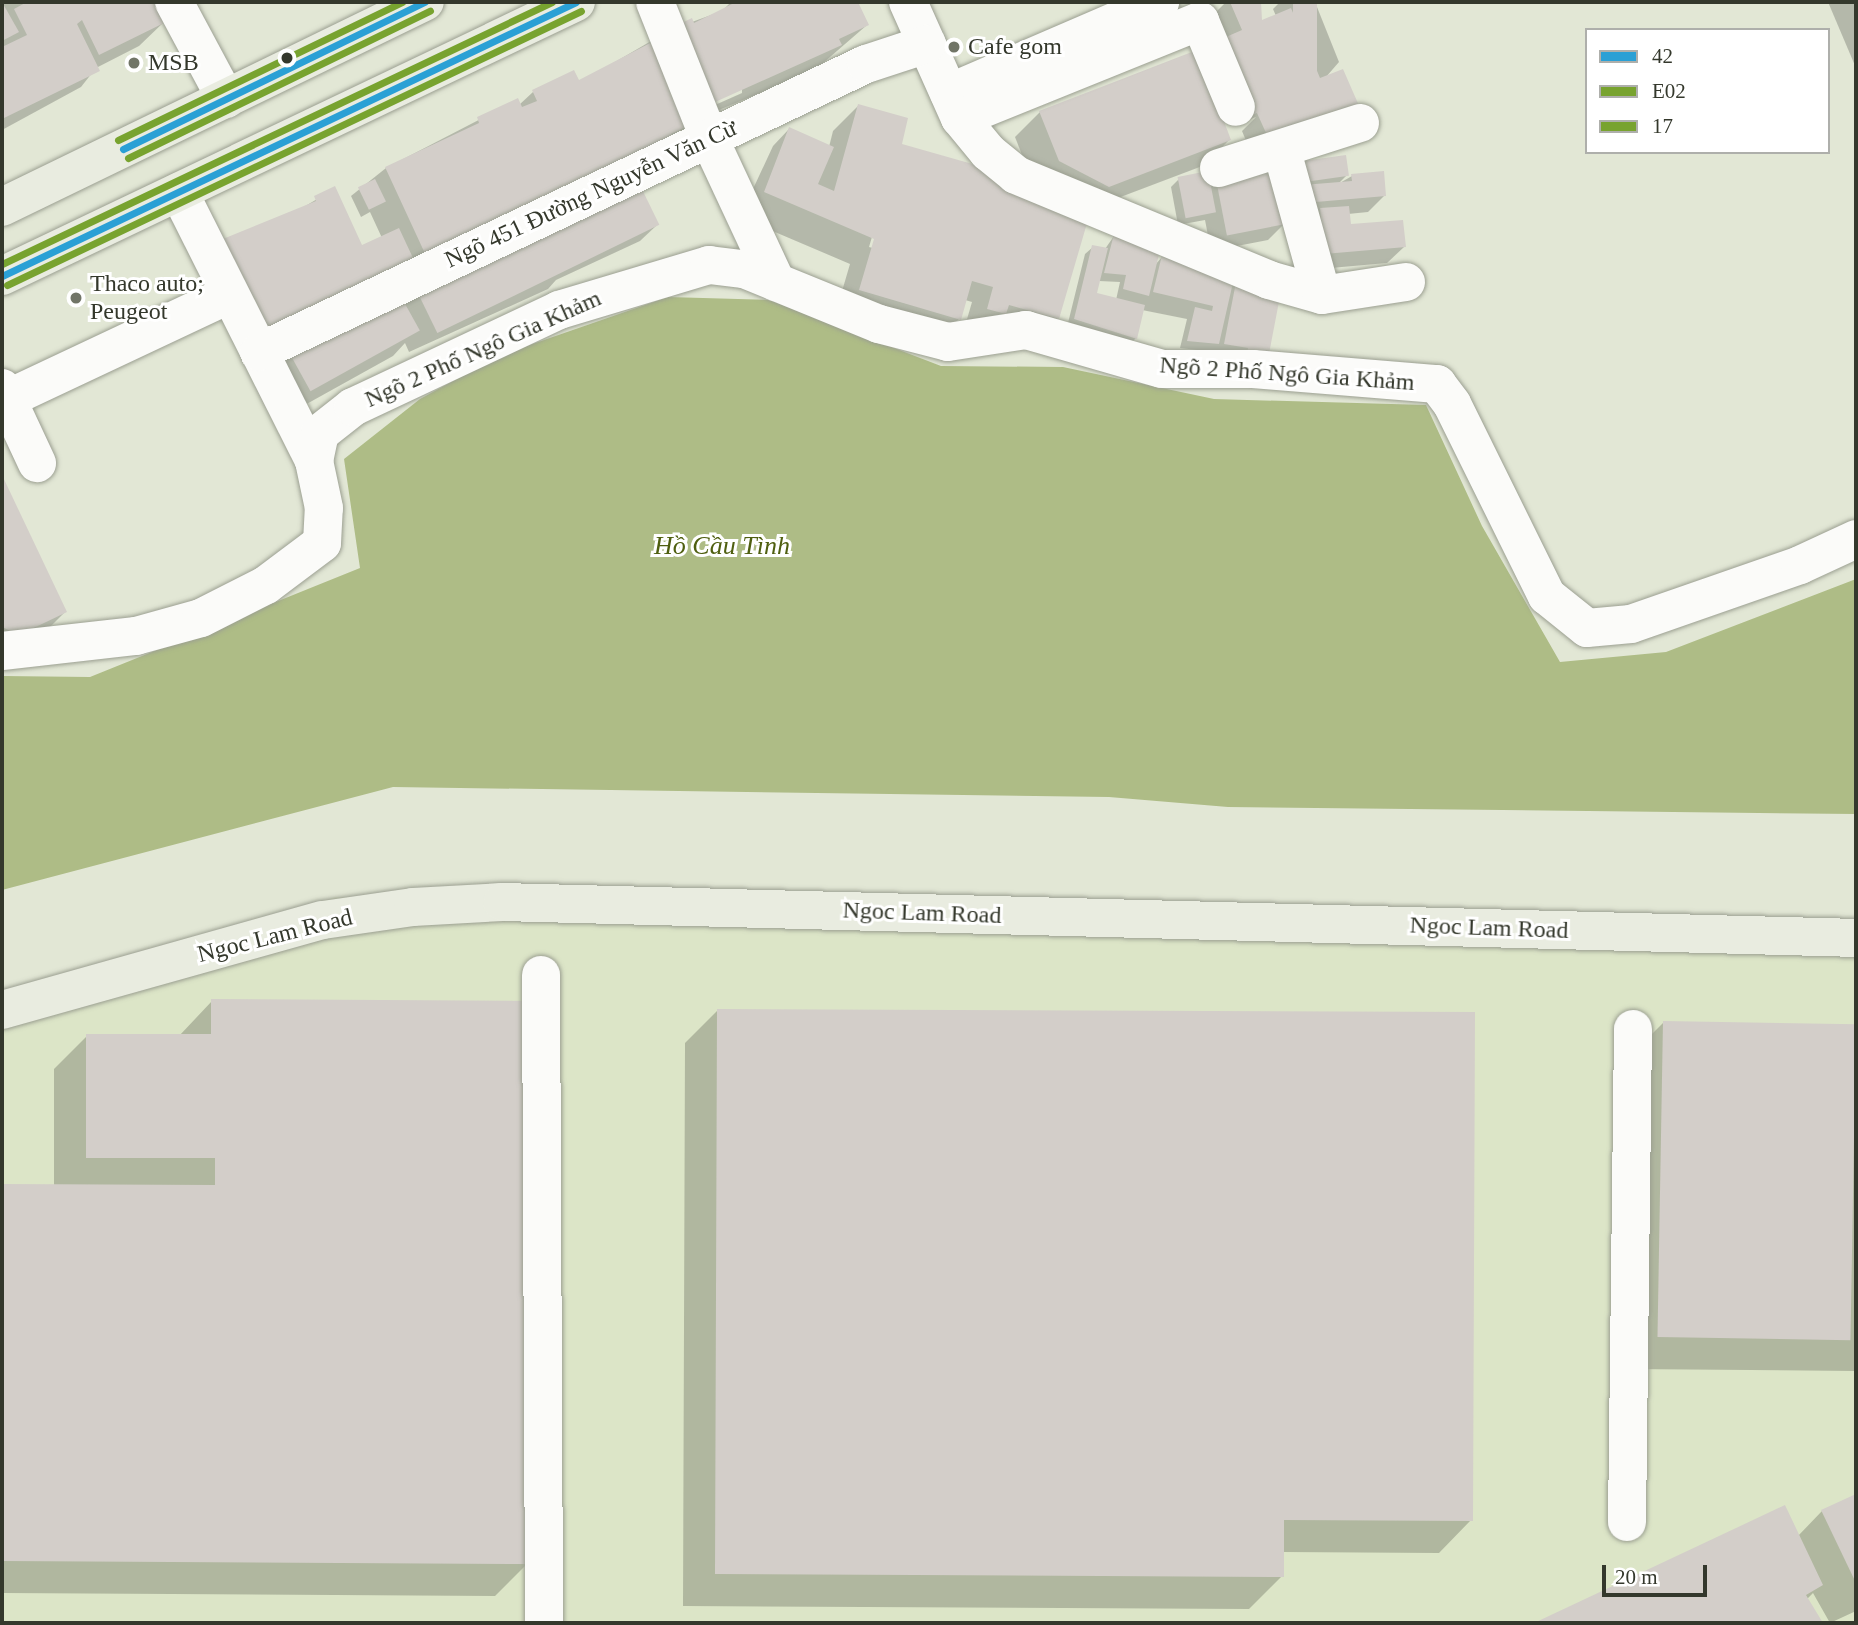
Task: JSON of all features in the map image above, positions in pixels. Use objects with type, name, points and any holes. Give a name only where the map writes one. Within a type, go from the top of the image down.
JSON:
[{"type":"main road","points":[[2,207],[425,2]]},
{"type":"main road","points":[[2,276],[576,2]]},
{"type":"main road","name":"Ngoc Lam Road","points":[[2,1010],[323,920],[413,907],[502,902],[1856,938]]},
{"type":"street","points":[[174,2],[226,99]]},
{"type":"street","points":[[655,2],[709,138],[776,282]]},
{"type":"street","points":[[908,2],[955,105],[988,152],[1016,175],[1269,280],[1322,295],[1406,282]]},
{"type":"street","points":[[955,105],[1160,2]]},
{"type":"street","points":[[955,105],[1200,21],[1236,107]]},
{"type":"street","name":"Ngõ 451 Đường Nguyễn Văn Cừ","points":[[259,352],[866,64],[927,44]]},
{"type":"street","points":[[1219,168],[1282,151],[1360,123]]},
{"type":"street","points":[[1282,151],[1322,295]]},
{"type":"street","points":[[2,651],[136,636],[201,618],[266,585],[322,543],[324,508],[314,461],[179,192]]},
{"type":"street","name":"Ngõ 2 Phố Ngô Gia Khảm","points":[[314,461],[320,433],[353,407],[559,310],[709,265],[744,269],[879,324],[948,342],[1026,330],[1162,369],[1253,369],[1437,384],[1452,404],[1547,596],[1587,628],[1632,624],[1800,565],[1856,539]]},
{"type":"street","points":[[37,463],[4,394],[230,294]]},
{"type":"street","points":[[541,975],[544,1623]]},
{"type":"street","points":[[1627,1522],[1633,1029]]},
{"type":"shaded area","points":[[335,897],[1856,947],[1856,1623],[2,1623],[2,1010]]},
{"type":"water","name":"Hồ Cầu Tình","points":[[668,297],[769,300],[941,366],[1063,367],[1214,399],[1426,405],[1482,526],[1560,662],[1666,652],[1856,579],[1856,814],[1228,807],[1109,797],[393,787],[2,890],[2,676],[90,677],[360,568],[344,459],[420,399],[501,355]]},
{"type":"building","points":[[2,2],[19,32],[2,41]]},
{"type":"building","points":[[27,2],[156,2],[166,22],[99,55],[82,20],[77,24],[100,71],[2,119],[2,47],[27,35],[14,9]]},
{"type":"building","points":[[736,2],[858,2],[869,25],[839,39],[842,45],[704,107],[669,29],[692,18],[694,23]]},
{"type":"building","points":[[1230,2],[1261,2],[1262,20],[1291,8],[1320,78],[1343,69],[1360,108],[1271,144],[1257,113],[1251,115],[1219,40],[1242,30]]},
{"type":"building","points":[[1293,2],[1317,2],[1317,75],[1293,75]]},
{"type":"building","points":[[654,41],[692,124],[671,134],[673,139],[428,260],[385,167],[479,123],[477,117],[518,98],[522,107],[537,101],[532,90],[574,70],[579,80]]},
{"type":"building","points":[[1197,50],[1231,140],[1109,187],[1059,161],[1039,111]]},
{"type":"building","points":[[858,104],[908,118],[902,144],[1004,173],[1000,187],[1090,213],[1059,319],[1009,305],[1006,314],[987,309],[993,287],[972,281],[961,320],[859,290],[874,239],[764,192],[789,127],[834,147],[818,184],[834,191]]},
{"type":"building","points":[[1346,155],[1349,176],[1297,183],[1295,162]]},
{"type":"building","points":[[1274,158],[1287,224],[1227,235],[1214,170]]},
{"type":"building","points":[[1208,171],[1216,212],[1186,218],[1178,177]]},
{"type":"building","points":[[1384,171],[1386,196],[1304,203],[1303,185],[1352,181],[1351,174]]},
{"type":"building","points":[[375,179],[386,201],[369,210],[358,187]]},
{"type":"building","points":[[637,179],[659,225],[437,333],[415,287]]},
{"type":"building","points":[[335,186],[362,245],[399,228],[413,258],[255,334],[213,243],[316,201],[314,196]]},
{"type":"building","points":[[1349,206],[1351,224],[1403,220],[1406,247],[1324,254],[1320,208]]},
{"type":"building","points":[[1114,234],[1161,246],[1149,296],[1123,289],[1126,275],[1104,273]]},
{"type":"building","points":[[1092,245],[1108,248],[1097,293],[1145,305],[1137,339],[1074,319]]},
{"type":"building","points":[[1162,255],[1234,278],[1219,344],[1187,341],[1195,307],[1212,311],[1213,306],[1153,292]]},
{"type":"building","points":[[1237,277],[1282,286],[1268,359],[1247,355],[1248,348],[1224,344]]},
{"type":"building","points":[[399,293],[420,331],[311,391],[290,354]]},
{"type":"building","points":[[2,475],[67,612],[19,635],[2,627]]},
{"type":"building","points":[[211,999],[533,1001],[530,1564],[2,1561],[2,1184],[215,1185],[215,1158],[86,1158],[86,1034],[211,1034]]},
{"type":"building","points":[[717,1009],[1475,1012],[1473,1521],[1284,1520],[1284,1577],[715,1574]]},
{"type":"building","points":[[1663,1021],[1856,1024],[1850,1340],[1657,1337]]},
{"type":"building","points":[[1856,1494],[1856,1583],[1821,1510]]},
{"type":"building","points":[[1785,1505],[1823,1585],[1806,1595],[1823,1623],[1534,1623]]},
{"type":"transit line","name":"17","points":[[118,140],[402,2]]},
{"type":"transit line","name":"42","points":[[123,149],[425,2]]},
{"type":"transit line","name":"17","points":[[2,264],[552,2]]},
{"type":"transit line","name":"42","points":[[2,276],[576,2]]},
{"type":"transit line","name":"E02","points":[[128,158],[430,11]]},
{"type":"transit line","name":"E02","points":[[7,285],[581,11]]},
{"type":"place","name":"Cafe gom","points":[[954,47]]},
{"type":"place","name":"MSB","points":[[134,63]]},
{"type":"place","name":"Thaco auto; Peugeot","points":[[76,298]]}]
